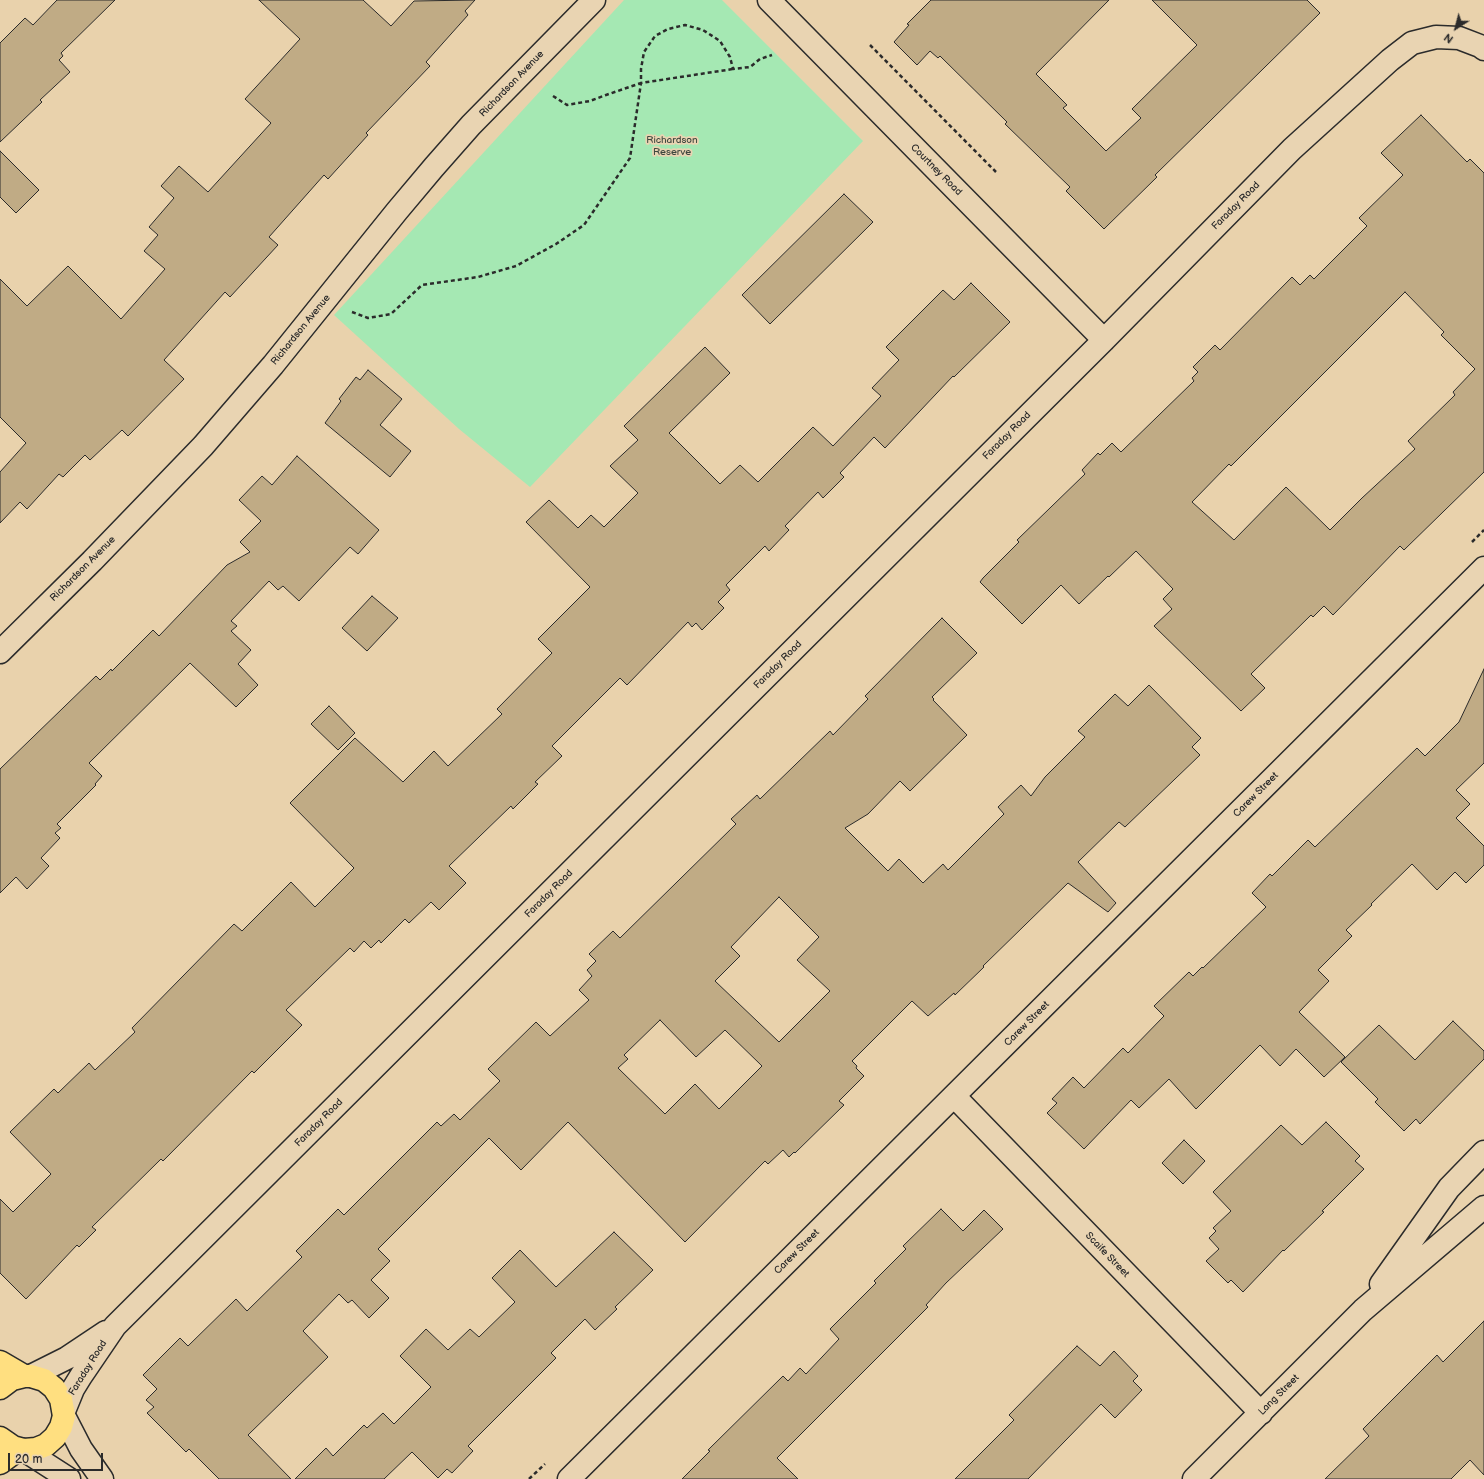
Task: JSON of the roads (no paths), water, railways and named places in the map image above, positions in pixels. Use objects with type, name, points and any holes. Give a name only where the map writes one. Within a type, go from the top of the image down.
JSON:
[{"type":"main road","points":[[0,1362],[28,1376],[44,1380],[54,1388],[61,1399],[64,1414],[61,1427],[55,1437],[46,1445],[36,1449],[21,1449],[13,1447],[0,1438]]},
{"type":"main road","points":[[0,1388],[12,1379],[28,1376]]},
{"type":"main road","points":[[0,1463],[21,1449]]},
{"type":"street","name":"Richardson Avenue","points":[[0,652],[92,561],[203,446],[273,365],[406,200],[471,125],[594,0]]},
{"type":"street","name":"Courtney Road","points":[[769,0],[1104,340]]},
{"type":"street","name":"Faraday Road","points":[[64,1414],[73,1389],[116,1326],[1104,340],[1292,149],[1390,60],[1412,43],[1436,37],[1459,38],[1484,49]]},
{"type":"street","name":"Carew Street","points":[[569,1479],[1484,568]]},
{"type":"street","name":"Scaife Street","points":[[954,1096],[1261,1413]]},
{"type":"street","name":"Lang Street","points":[[1363,1310],[1449,1188],[1484,1152]]},
{"type":"street","name":"Lang Street","points":[[1194,1479],[1363,1310],[1484,1207]]},
{"type":"street","name":"Faraday Road","points":[[28,1376],[67,1358],[116,1326]]},
{"type":"street","points":[[64,1414],[81,1449],[102,1479]]},
{"type":"street","points":[[21,1449],[69,1479]]},
{"type":"park label","name":"Richardson Reserve","points":[[672,146]]}]
